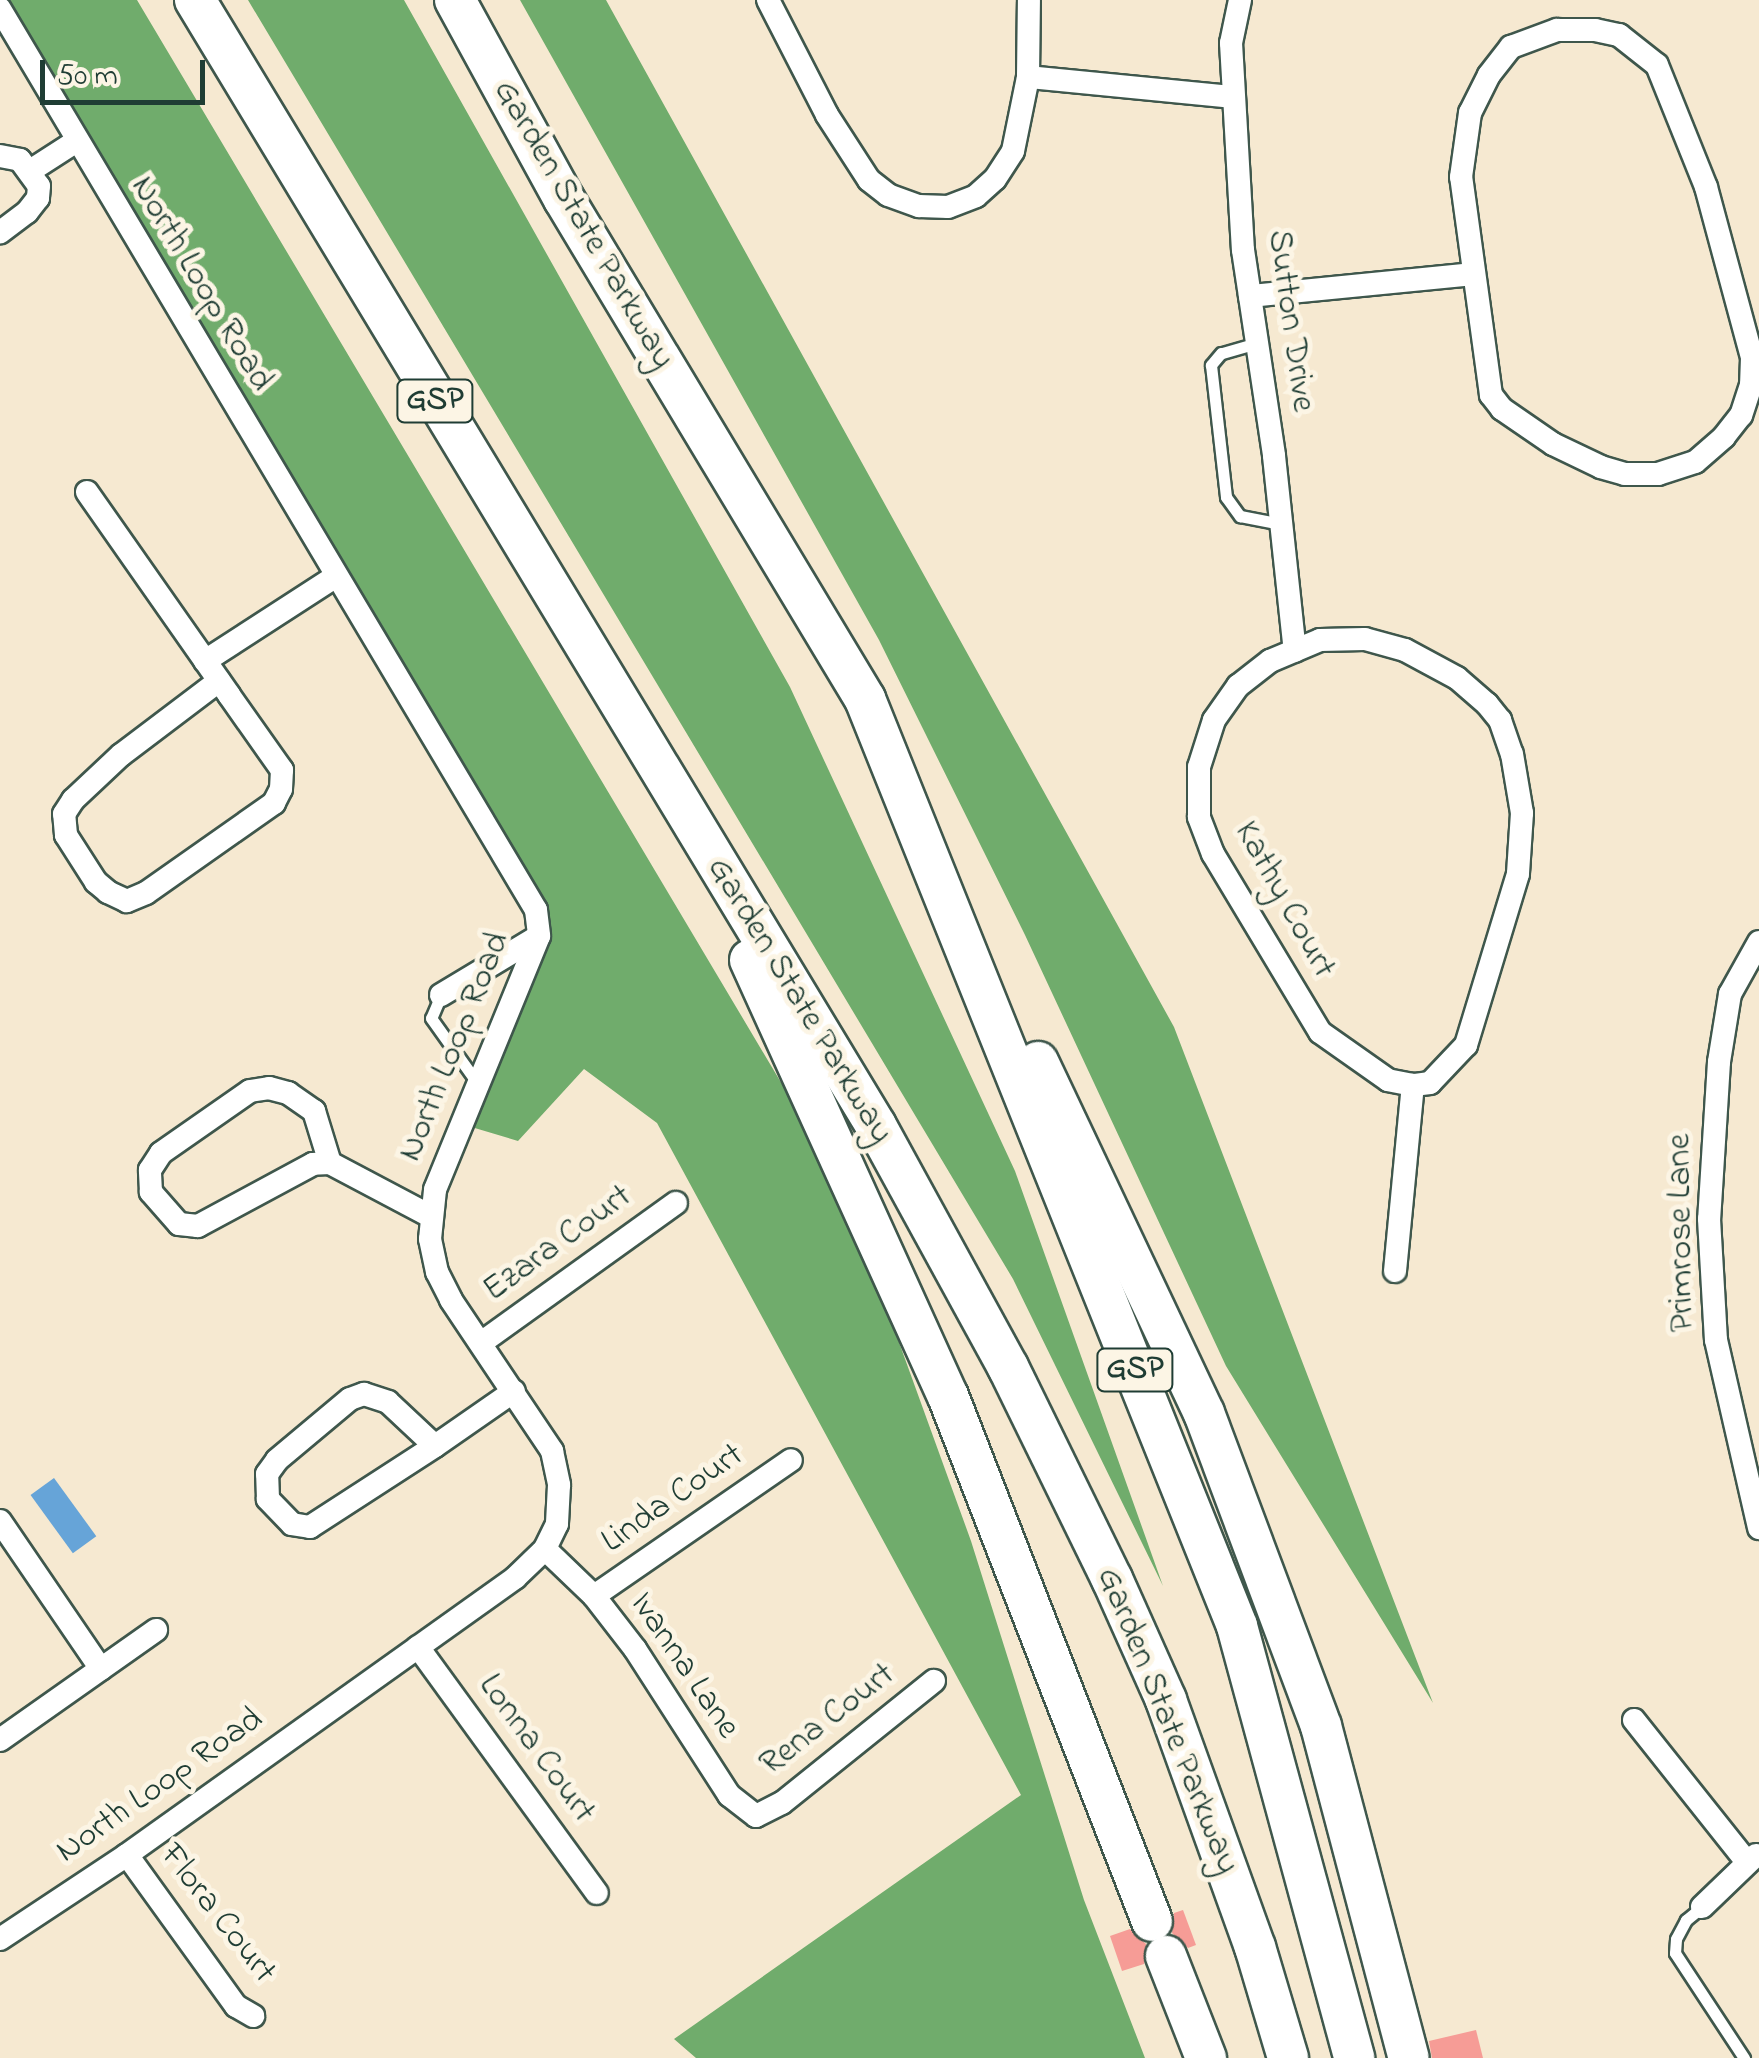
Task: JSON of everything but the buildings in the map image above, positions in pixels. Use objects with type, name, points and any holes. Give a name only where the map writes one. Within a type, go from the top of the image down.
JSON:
[{"type":"highway","name":"Garden State Parkway","points":[[195,0],[876,1126],[1008,1367],[1112,1579],[1166,1700],[1255,1947],[1288,2058]]},
{"type":"highway","name":"Garden State Parkway","points":[[455,0],[564,199],[865,699],[1237,1626],[1354,2058]]},
{"type":"highway","points":[[865,699],[1204,1414],[1321,1726],[1409,2058]]},
{"type":"highway","points":[[678,801],[948,1396],[1206,2058]]},
{"type":"street","points":[[768,0],[827,114],[869,180],[888,195],[919,206],[948,207],[976,196],[995,179],[1013,151],[1028,77],[1029,0]]},
{"type":"street","name":"Sutton Drive","points":[[1240,0],[1232,43],[1232,97],[1250,296],[1295,651]]},
{"type":"street","name":"North Loop Road","points":[[0,9],[75,142],[536,910],[540,936],[436,1190],[430,1240],[438,1272],[552,1450],[559,1485],[557,1524],[545,1549],[515,1578],[127,1854],[0,1939]]},
{"type":"street","points":[[1557,30],[1595,30],[1619,35],[1657,65],[1706,187],[1752,358],[1751,385],[1740,414],[1696,462],[1658,474],[1626,474],[1601,468],[1553,444],[1502,409],[1491,395],[1472,274],[1461,178],[1470,113],[1489,74],[1511,47],[1557,30]]},
{"type":"street","points":[[1028,77],[1232,97]]},
{"type":"street","points":[[30,171],[75,142]]},
{"type":"street","points":[[0,156],[20,160],[40,186],[38,198],[0,232]]},
{"type":"street","points":[[1250,296],[1472,274]]},
{"type":"street","points":[[87,492],[212,671],[282,770],[281,789],[274,803],[146,893],[127,900],[96,882],[66,835],[64,814],[121,754],[212,671],[335,576]]},
{"type":"street","name":"Kathy Court","points":[[1320,640],[1350,640],[1405,650],[1457,678],[1488,704],[1500,720],[1512,754],[1522,812],[1518,874],[1497,954],[1466,1045],[1430,1082],[1412,1085],[1388,1080],[1320,1032],[1213,854],[1199,817],[1199,766],[1214,720],[1238,686],[1270,662],[1320,640]]},
{"type":"street","points":[[441,996],[540,936]]},
{"type":"street","name":"Primrose Lane","points":[[1759,942],[1730,994],[1718,1062],[1709,1219],[1716,1340],[1759,1528]]},
{"type":"street","points":[[1395,1271],[1412,1085]]},
{"type":"street","points":[[330,1163],[314,1111],[288,1093],[270,1088],[250,1091],[162,1152],[150,1170],[151,1192],[180,1224],[198,1226],[313,1164],[330,1163],[432,1217]]},
{"type":"street","name":"Ezara Court","points":[[481,1342],[676,1203]]},
{"type":"street","points":[[435,1446],[388,1402],[364,1394],[350,1399],[277,1460],[265,1482],[268,1499],[292,1524],[310,1527],[435,1446],[514,1391]]},
{"type":"street","name":"Linda Court","points":[[594,1596],[791,1460]]},
{"type":"street","points":[[0,1521],[100,1668]]},
{"type":"street","name":"Ivanna Lane","points":[[545,1549],[594,1596],[635,1649],[729,1795],[756,1816],[764,1812]]},
{"type":"street","points":[[0,1740],[156,1630]]},
{"type":"street","name":"Lonna Court","points":[[418,1647],[597,1893]]},
{"type":"street","name":"Rena Court","points":[[764,1812],[934,1681]]},
{"type":"street","points":[[1634,1720],[1753,1857],[1702,1907]]},
{"type":"street","name":"Flora Court","points":[[127,1854],[236,2006],[253,2016]]},
{"type":"lane","points":[[1257,343],[1221,352],[1211,364],[1226,497],[1240,516],[1281,524]]},
{"type":"lane","points":[[441,996],[432,1018],[481,1088]]},
{"type":"lane","points":[[1702,1907],[1686,1920],[1676,1939],[1675,1954],[1744,2058]]},
{"type":"green space","points":[[0,0],[137,0],[842,1185],[971,1541],[1084,1900],[1145,2058],[696,2058],[674,2039],[1021,1795],[657,1123],[584,1069],[518,1141],[468,1126],[540,920]]},
{"type":"green space","points":[[248,0],[404,0],[790,687],[1015,1171],[1163,1586],[1013,1279]]},
{"type":"green space","points":[[520,0],[606,0],[1174,1027],[1433,1703],[1226,1366],[1025,935],[879,640]]},
{"type":"water","points":[[54,1478],[96,1536],[73,1553],[31,1495]]}]
